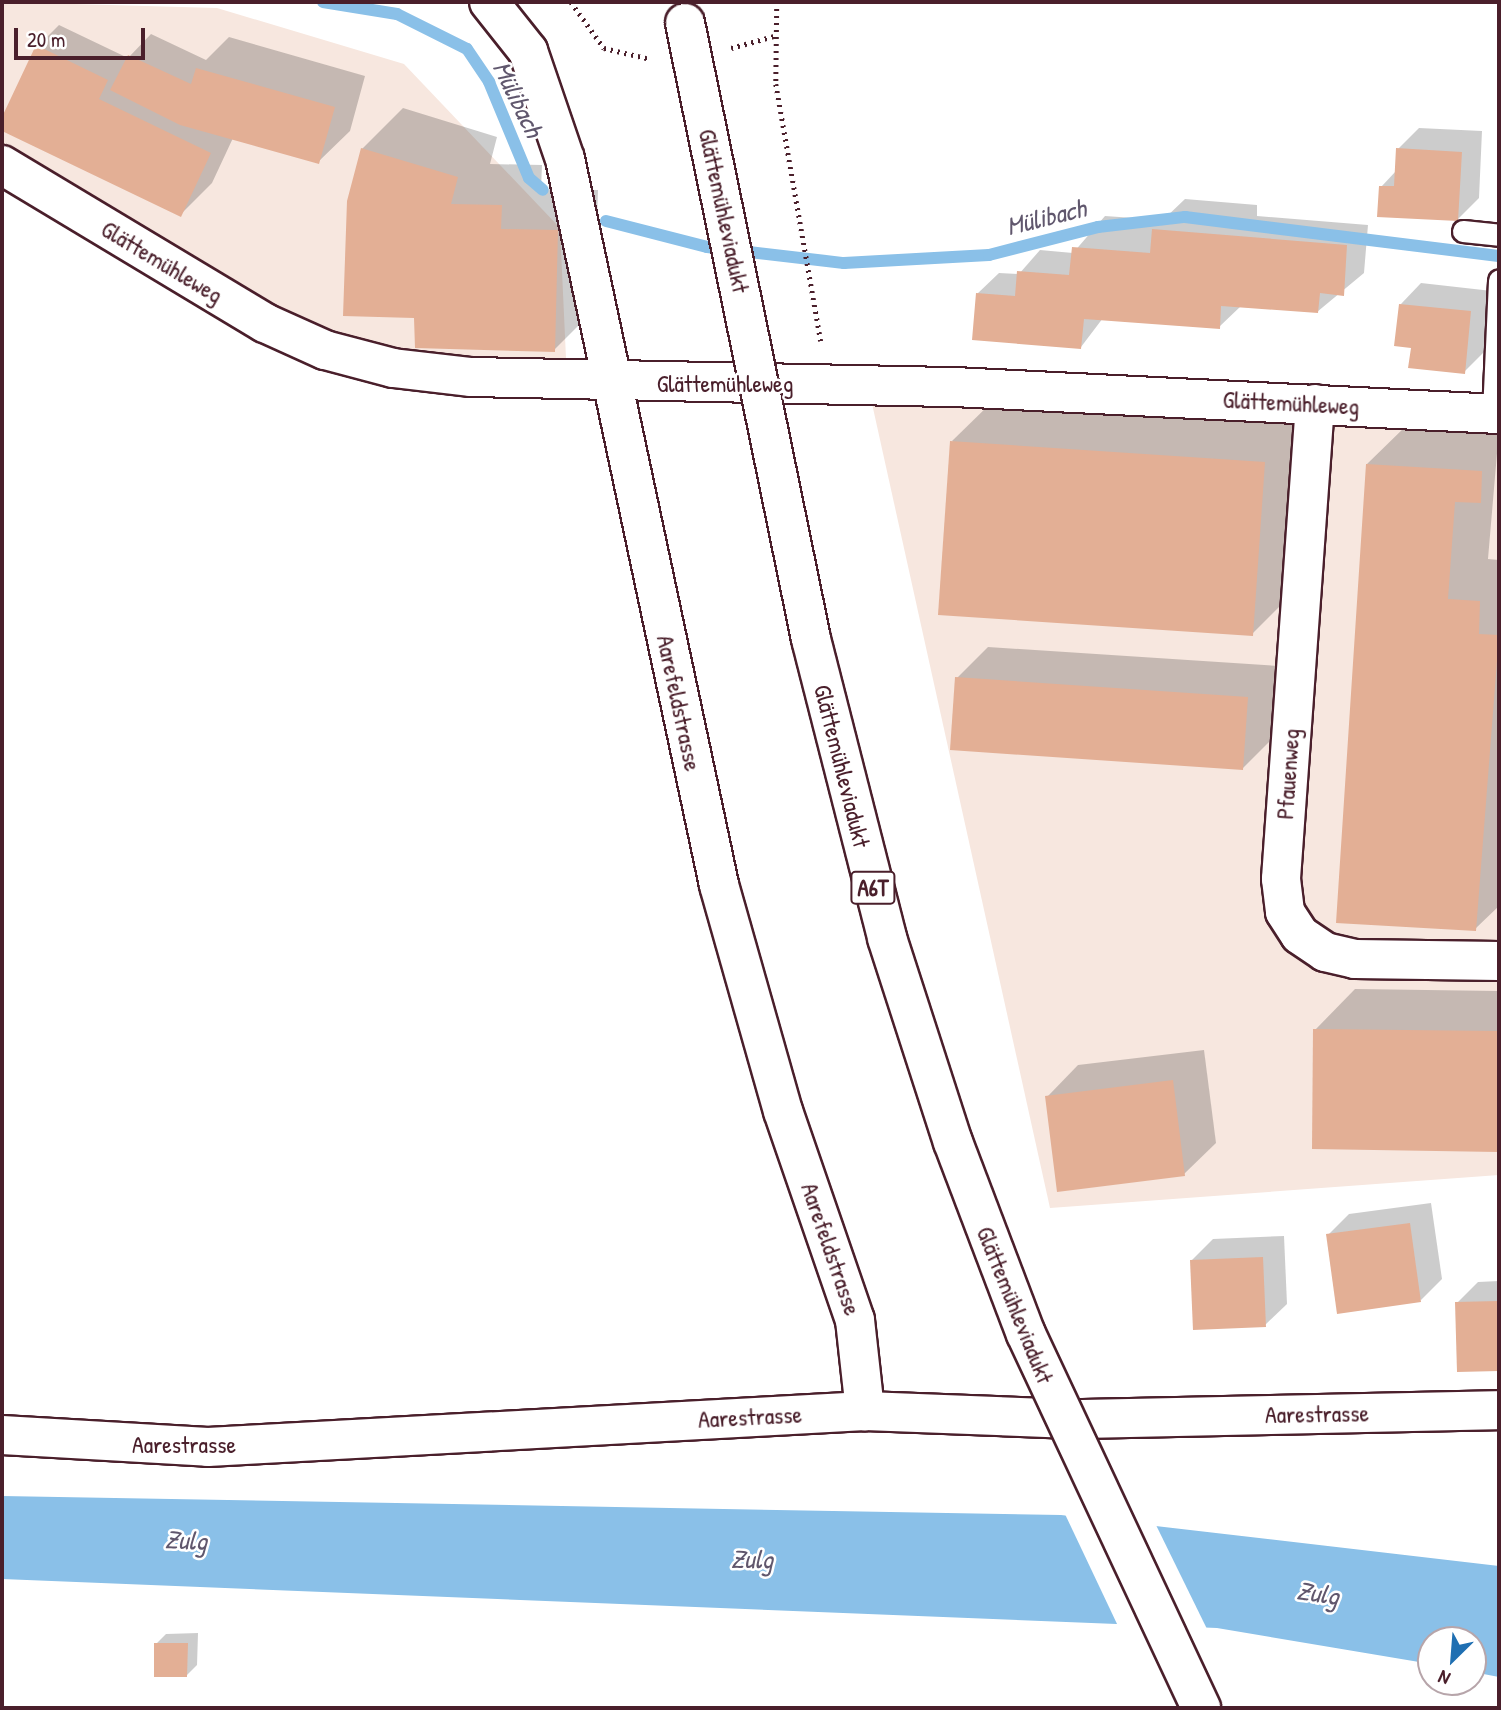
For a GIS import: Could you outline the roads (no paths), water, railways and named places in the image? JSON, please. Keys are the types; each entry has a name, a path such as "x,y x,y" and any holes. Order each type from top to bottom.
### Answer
{"main road":[{"name":"Aarefeldstrasse","path":"489,2 528,51 550,105 569,179 613,382 719,886 783,1111 855,1320 865,1411"},
{"name":"Glättemühleviadukt","path":"685,23 822,690 887,938 957,1154 1026,1335 1201,1708"},
{"name":"Glättemühleweg","path":"2,165 265,323 325,351 471,377 613,382 827,384 1496,414"},
{"name":"Pfauenweg","path":"1315,404 1281,879 1285,912 1300,936 1335,954 1499,961"},
{"name":"Aarestrasse","path":"2,1435 208,1447 865,1411 1078,1419 1499,1410"}],"lane":[{"path":"1463,231 1499,235"},
{"path":"1496,414 1499,280"}],"water":[{"name":"Zulg","path":"2,1496 1061,1515 1499,1566 1499,1677 1487,1675 1487,1626 1417,1626 1417,1662 1217,1628 2,1579"}],"waterway":[{"name":"Mülibach","path":"323,2 397,14 467,49 489,82 529,178 543,190"},
{"name":"Mülibach","path":"606,221 707,247 844,263 989,255 1098,227 1185,217 1499,256"}]}
